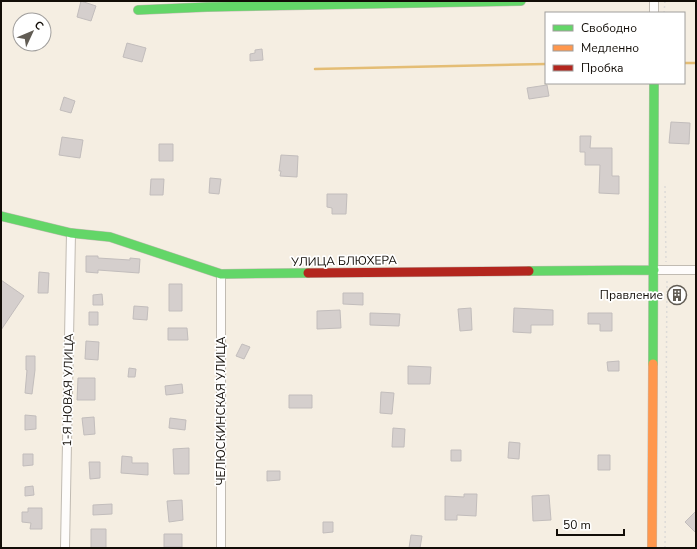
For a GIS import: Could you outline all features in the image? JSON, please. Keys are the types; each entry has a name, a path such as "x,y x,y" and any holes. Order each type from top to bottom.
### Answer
{"street":[{"path":"138,10 208,4 521,1"},
{"path":"654,1 654,12"},
{"path":"652,548 654,84"},
{"name":"УЛИЦА БЛЮХЕРА","path":"1,216 71,233 110,237 221,274 696,270"},
{"name":"1-Я НОВАЯ УЛИЦА","path":"65,548 71,233"},
{"name":"ЧЕЛЮСКИНСКАЯ УЛИЦА","path":"221,274 221,548"}],"path":[{"path":"664,12 665,1"},
{"path":"664,548 667,270 665,185"}],"building":[{"path":"81,1 96,6 91,21 77,17"},
{"path":"127,43 146,48 142,62 123,57"},
{"path":"262,49 263,60 250,61 250,54 255,53 255,50"},
{"path":"547,85 549,96 529,99 527,88"},
{"path":"64,97 75,101 71,113 60,110"},
{"path":"671,122 690,123 689,144 669,143"},
{"path":"580,136 591,136 590,148 612,148 612,176 619,176 619,194 599,193 600,165 585,165 585,152 580,152"},
{"path":"62,137 83,140 80,158 59,155"},
{"path":"159,144 173,144 173,161 159,161"},
{"path":"281,155 298,156 297,177 280,176 281,171 279,171"},
{"path":"210,178 221,179 219,194 209,193"},
{"path":"151,179 164,179 163,195 150,195"},
{"path":"327,194 347,194 346,214 332,214 332,208 327,207"},
{"path":"86,256 130,260 130,258 140,259 139,273 98,270 98,273 86,272"},
{"path":"39,272 49,273 48,293 38,293"},
{"path":"1,280 24,296 1,330"},
{"path":"169,284 182,284 182,311 169,311"},
{"name":"Правление","path":"672,289 682,289 682,302 672,302"},
{"path":"343,293 363,293 363,305 343,304"},
{"path":"102,294 103,305 93,305 93,295"},
{"path":"134,306 148,307 147,320 133,319"},
{"path":"471,308 472,330 460,331 458,309"},
{"path":"514,308 553,310 553,325 531,325 531,333 513,332"},
{"path":"340,310 341,328 317,329 317,311"},
{"path":"89,312 98,312 98,325 89,325"},
{"path":"370,313 400,314 399,326 370,325"},
{"path":"588,313 612,313 612,331 600,331 600,324 588,324"},
{"path":"168,328 187,328 188,340 168,340"},
{"path":"86,341 99,342 98,360 85,359"},
{"path":"242,344 250,347 244,359 236,356"},
{"path":"26,356 35,356 32,394 25,393 27,370"},
{"path":"619,361 619,371 608,371 607,362"},
{"path":"408,366 431,367 430,384 408,384"},
{"path":"129,368 136,369 135,377 128,377"},
{"path":"78,378 95,378 95,400 77,400"},
{"path":"182,384 183,393 166,395 165,386"},
{"path":"381,392 394,393 392,414 380,413"},
{"path":"289,395 312,395 312,408 289,408"},
{"path":"25,415 36,416 36,429 25,430"},
{"path":"94,417 95,434 84,435 82,418"},
{"path":"170,418 186,420 185,430 169,428"},
{"path":"393,428 405,429 404,447 392,447"},
{"path":"509,442 520,443 519,459 508,458"},
{"path":"189,448 189,474 174,474 173,449"},
{"path":"451,450 461,450 461,461 451,461"},
{"path":"23,454 33,454 33,465 23,466"},
{"path":"598,455 610,455 610,470 598,470"},
{"path":"122,456 132,457 132,463 148,463 148,475 121,473"},
{"path":"89,462 100,462 100,478 90,479"},
{"path":"267,471 280,471 280,480 267,481"},
{"path":"33,486 34,495 25,496 25,487"},
{"path":"464,494 477,494 476,516 457,515 457,520 445,520 445,496 464,497"},
{"path":"549,495 551,520 533,521 532,496"},
{"path":"182,500 183,520 169,522 167,501"},
{"path":"112,504 112,514 93,515 93,505"},
{"path":"28,508 42,508 42,529 30,529 31,523 22,522 22,512 28,512"},
{"path":"696,511 696,533 685,522"},
{"path":"323,522 333,522 333,532 323,533"},
{"path":"91,529 106,529 106,548 91,548"},
{"path":"164,534 182,534 182,547 164,547"},
{"path":"411,535 422,536 420,548 409,548"}],"waterway":[{"path":"685,63 696,63"},
{"path":"315,69 545,64"}],"traffic: fast":[{"path":"138,10 207,7 521,1"},
{"path":"653,364 654,84"},
{"path":"1,216 71,233 110,237 221,274 308,273"},
{"path":"529,271 654,270"}],"traffic: slow":[{"path":"652,548 653,364"}],"traffic: jam":[{"path":"308,273 529,271"}],"place":[{"name":"Правление","path":"677,295"}]}
